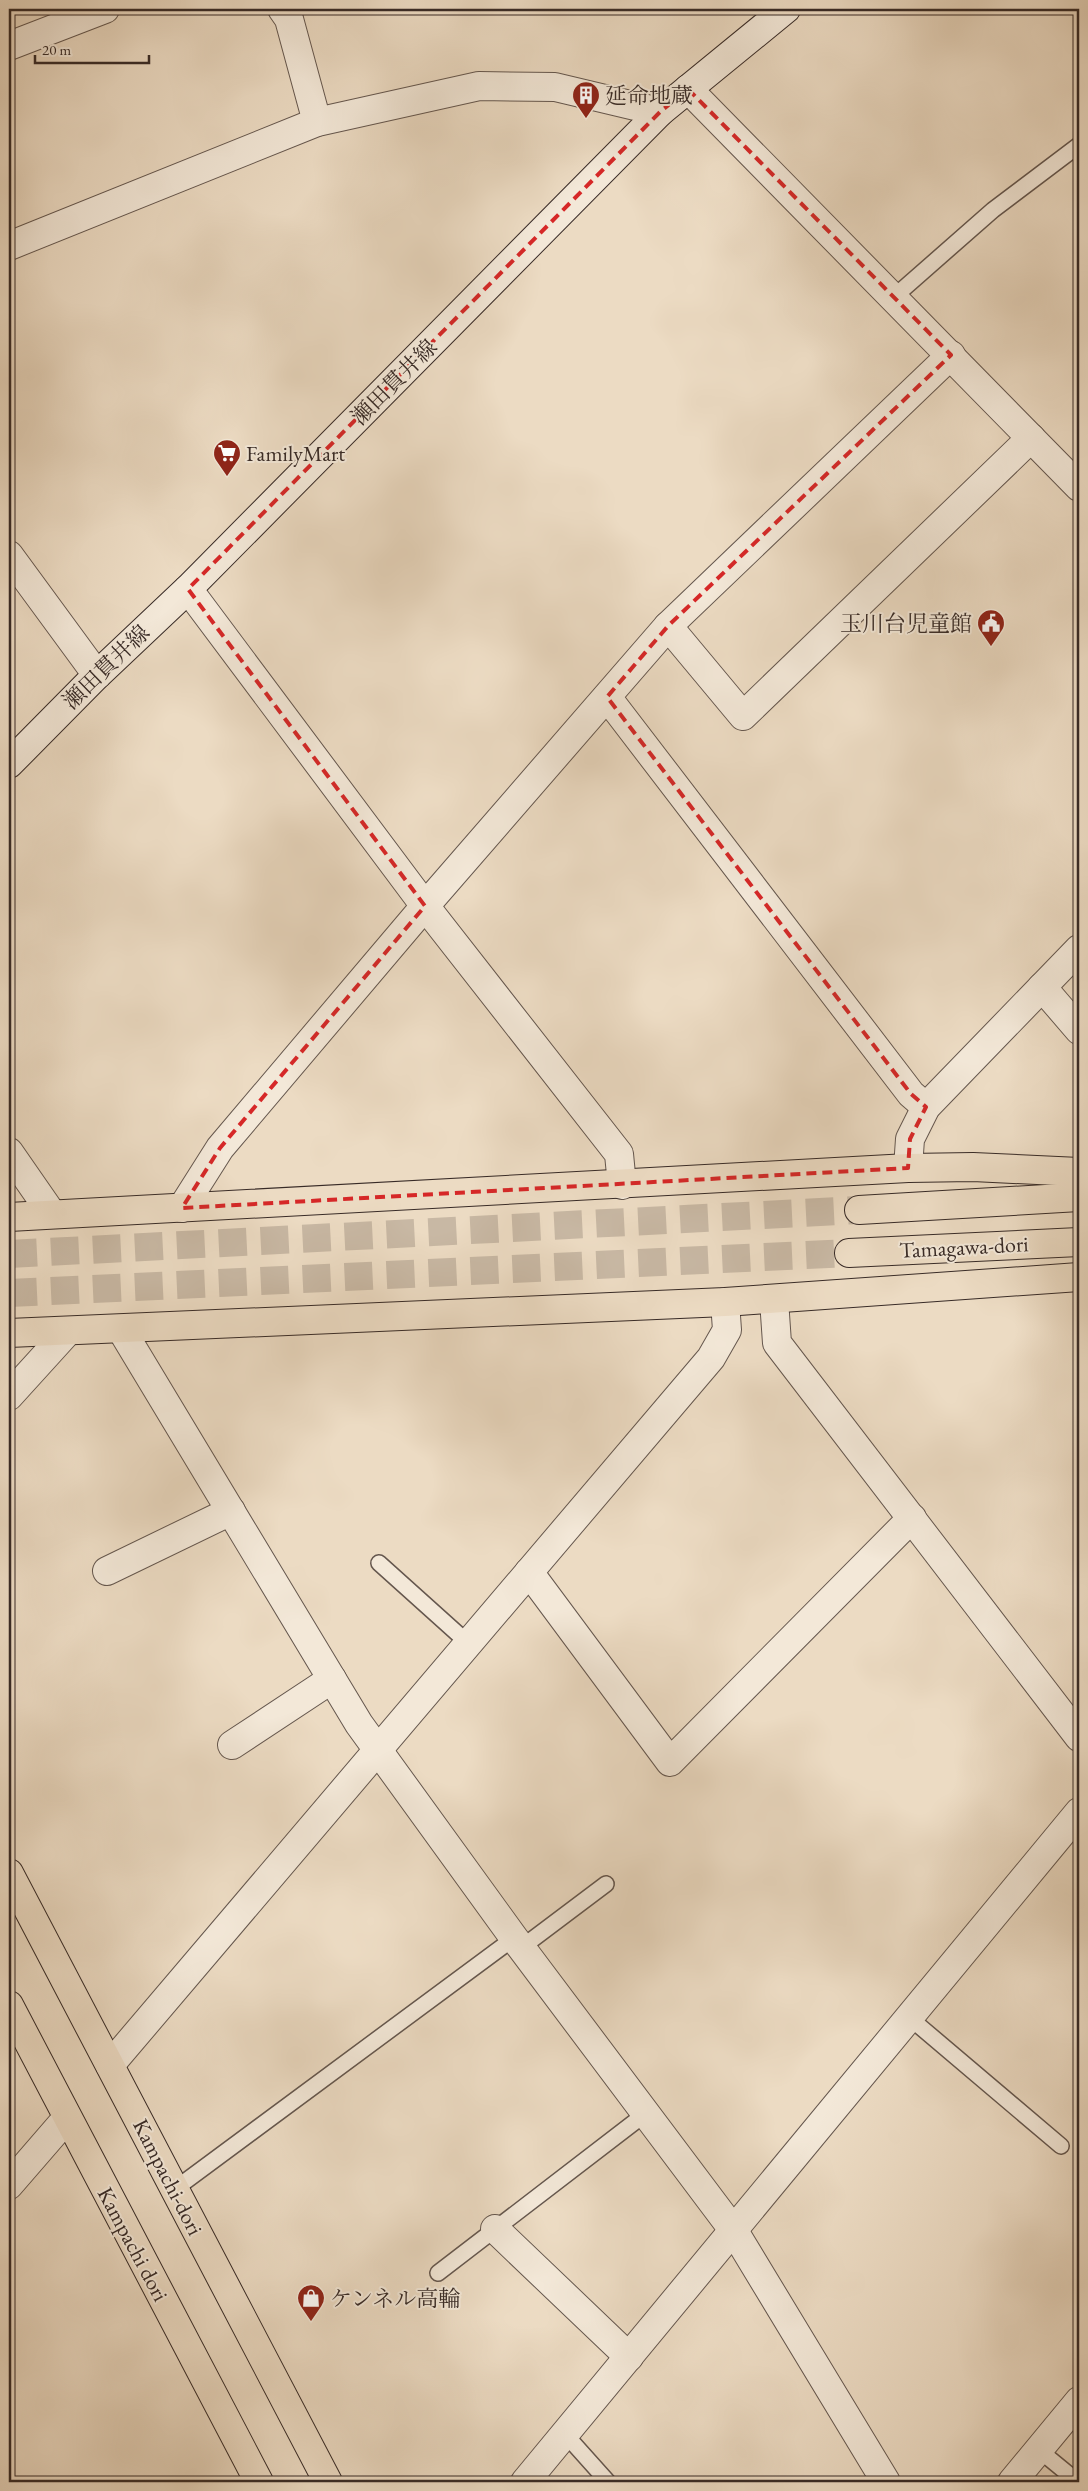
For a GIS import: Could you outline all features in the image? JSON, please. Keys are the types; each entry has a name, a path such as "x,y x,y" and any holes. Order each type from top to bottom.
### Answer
{"highway":[{"path":"9,1217 908,1168 973,1167 1079,1172"},
{"name":"Tamagawa-dori","path":"859,1210 1079,1197"},
{"name":"Tamagawa-dori","path":"849,1253 1079,1242"},
{"path":"9,1333 774,1300 1079,1277"},
{"name":"Kampachi-dori","path":"9,1873 328,2482"},
{"name":"Kampachi dori","path":"9,2005 259,2482"}],"street":[{"path":"9,46 105,9"},
{"name":"瀬田貫井線","path":"9,764 97,675 188,589 660,112 786,9"},
{"path":"288,12 317,122"},
{"path":"9,246 317,122 479,86 555,87 660,112"},
{"path":"688,89 1079,487"},
{"path":"9,555 97,675 296,459 407,347 538,236"},
{"path":"182,1208 220,1148 425,906 668,626 951,355"},
{"path":"668,626 743,716 1031,438"},
{"path":"188,589 425,906 619,1154 622,1185"},
{"path":"607,696 905,1086 926,1107"},
{"path":"908,1168 910,1139 926,1107 1079,949"},
{"path":"1042,987 1079,1030"},
{"path":"9,1152 52,1214"},
{"path":"774,1300 777,1343 1079,1737"},
{"path":"110,2065 711,1358 728,1330 725,1302"},
{"path":"121,1329 332,1680 378,1752 517,1943 734,2231 886,2482"},
{"path":"9,1396 68,1331"},
{"path":"107,1571 231,1511"},
{"path":"529,1572 670,1762 912,1518"},
{"path":"232,1745 332,1680"},
{"path":"525,2482 1079,1812"},
{"path":"9,2185 67,2118"},
{"path":"495,2229 629,2357"},
{"path":"1012,2482 1079,2401"}],"lane":[{"path":"894,297 993,210 1079,146"},
{"path":"379,1563 468,1643"},
{"path":"175,2190 517,1943 606,1884"},
{"path":"910,2018 1060,2146"},
{"path":"438,2273 645,2114"},
{"path":"565,2434 608,2482"},
{"path":"1039,2450 1078,2482"}],"highlighted area":[{"path":"688,89 951,355 668,626 607,697 911,1094 926,1107 910,1139 908,1168 182,1208 220,1148 425,906 188,589 660,112"}],"tunnel":[{"path":"9,1254 859,1210"},
{"path":"9,1293 849,1253"}],"place":[{"name":"延命地蔵","path":"586,119"},
{"name":"FamilyMart","path":"227,477"},
{"name":"玉川台児童館","path":"991,647"},
{"name":"ケンネル高輪","path":"311,2322"}]}
